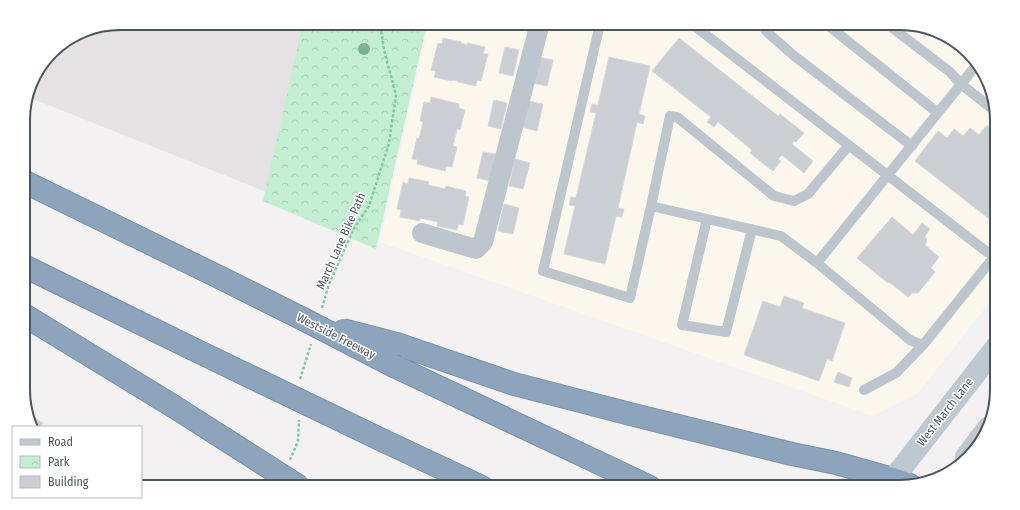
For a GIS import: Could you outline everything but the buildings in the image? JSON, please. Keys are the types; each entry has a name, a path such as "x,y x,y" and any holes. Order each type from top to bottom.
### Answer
{"highway":[{"name":"Westside Freeway","path":"30,184 219,277 312,316 396,367 635,480"},
{"path":"30,269 190,348 467,480"},
{"path":"312,316 514,384 792,454 836,463 895,480"},
{"path":"30,318 289,480"}],"main road":[{"name":"West March Lane","path":"903,480 990,356"}],"street":[{"path":"422,233 476,249 483,242 538,30"}],"lane":[{"path":"599,30 543,271 630,298 670,116 677,117 774,196 794,201 808,194 849,146"},
{"path":"700,30 987,252 990,251"},
{"path":"766,30 793,55 912,146"},
{"path":"834,30 938,113"},
{"path":"895,30 950,72 961,84 989,106"},
{"path":"817,263 973,69"},
{"path":"651,206 781,236 817,263 910,340 922,345"},
{"path":"707,219 682,325 726,332 752,229"},
{"path":"864,390 896,373 922,345 990,262"}],"path":[{"name":"March Lane Bike Path","path":"312,316 330,284 354,228 369,206 389,143 396,95 384,50 381,30"},
{"path":"300,386 300,379 311,342"},
{"path":"290,461 298,441 299,418"}],"shaded area":[{"path":"120,30 305,30 269,193 33,99 42,75 56,56 70,45 80,39 102,32"},
{"path":"427,30 912,31 940,39 959,52 968,61 978,75 987,97 990,120 990,302 918,393 873,416 380,242"}],"green space":[{"path":"301,30 425,30 376,249 263,201"}]}
